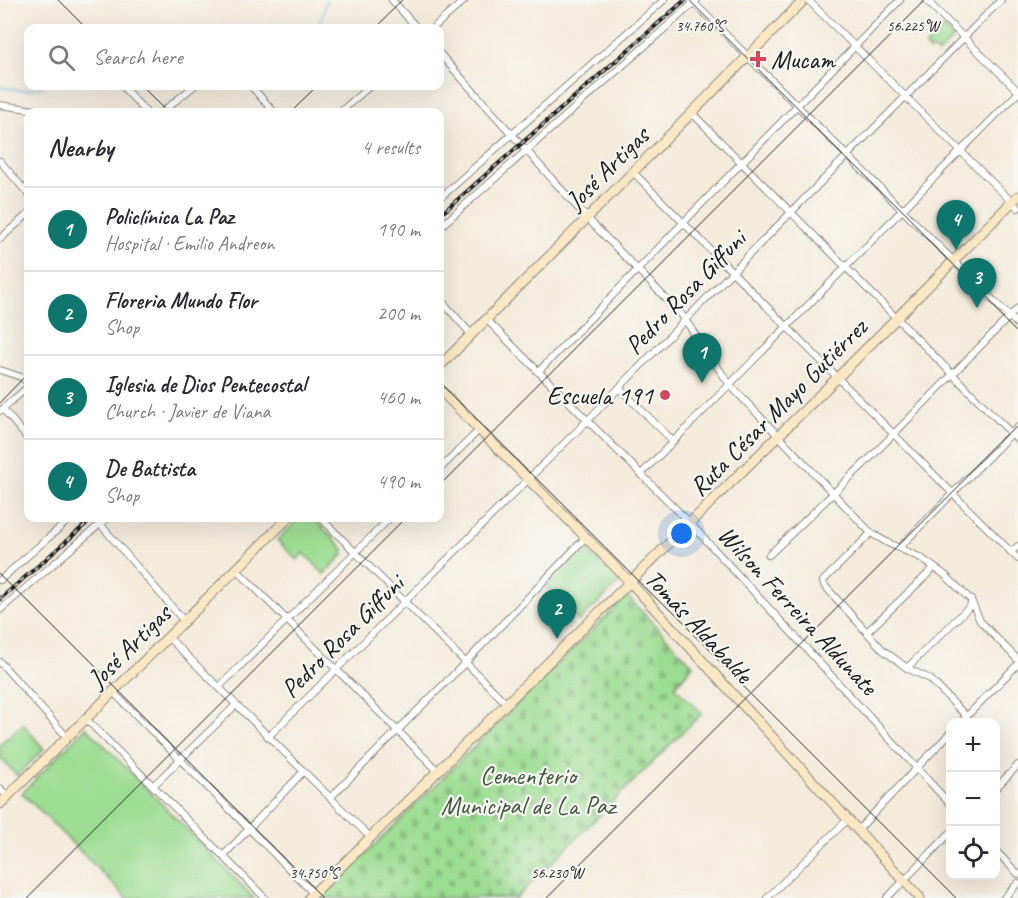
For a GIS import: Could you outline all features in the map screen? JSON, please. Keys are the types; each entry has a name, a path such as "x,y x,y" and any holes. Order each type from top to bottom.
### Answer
{"street":[{"path":"392,0 413,24"},
{"path":"438,24 465,0"},
{"path":"444,195 664,0"},
{"name":"José Artigas","path":"444,362 804,0"},
{"path":"808,0 906,98 1016,202"},
{"path":"538,372 900,0"},
{"path":"641,474 1018,92 926,0"},
{"name":"Pedro Rosa Giffuni","path":"268,737 588,420 1001,0"},
{"path":"444,222 694,1 1018,326"},
{"path":"444,59 586,218 685,319 730,385 871,533 921,558 962,591 972,604 980,621 1018,662 967,717 930,678 907,668 883,650 824,585 823,581 871,533"},
{"path":"126,90 142,108"},
{"path":"167,108 189,90"},
{"path":"255,90 270,108"},
{"path":"345,108 365,90"},
{"path":"0,105 24,108"},
{"path":"692,113 1018,440"},
{"path":"0,161 24,189"},
{"path":"633,172 1018,559"},
{"name":"Ruta César Mayo Gutiérrez","path":"311,896 1016,202"},
{"path":"0,239 24,218"},
{"path":"444,304 471,334"},
{"path":"770,555 1018,308"},
{"name":"Wilson Ferreira Aldunate","path":"486,319 690,524 946,799"},
{"path":"0,369 21,377 24,380"},
{"path":"619,388 673,441"},
{"path":"24,389 1,410 24,435"},
{"name":"Tomás Aldabalde","path":"444,394 630,582 920,898"},
{"path":"899,548 1018,427"},
{"path":"444,465 479,430"},
{"path":"0,580 66,522"},
{"path":"0,610 102,522"},
{"name":"José Artigas","path":"0,804 284,522"},
{"path":"325,522 406,600 507,704"},
{"path":"219,687 386,522"},
{"path":"100,524 184,621"},
{"path":"330,798 466,662 585,537"},
{"path":"1011,552 1018,546"},
{"path":"867,632 934,568"},
{"path":"236,569 438,771"},
{"path":"907,668 972,604"},
{"path":"168,636 370,838"},
{"path":"0,662 67,736"},
{"path":"112,691 249,828 311,896"},
{"path":"153,786 236,705"},
{"path":"85,718 265,898"},
{"path":"857,831 946,738"},
{"path":"1000,784 1018,765"},
{"path":"223,856 303,772"},
{"path":"0,788 8,796"},
{"path":"767,898 847,820"},
{"path":"887,898 946,838"},
{"path":"1000,855 1018,874"},
{"path":"1004,898 1018,883"}],"green space":[{"path":"944,27 954,37 938,54 933,49 930,51 925,46"},
{"path":"296,522 317,522 344,549 344,554 324,574 304,553 297,560 277,540"},
{"path":"584,547 620,582 579,621 546,587"},
{"name":"Cementerio Municipal de La Paz","path":"627,596 693,665 675,687 702,713 516,898 321,898"},
{"path":"23,724 44,749 17,776 0,757 0,744"},
{"path":"86,727 254,898 127,898 22,793"}],"waterway":[{"path":"317,24 324,13 326,0"},
{"path":"0,87 24,90"}],"railway":[{"path":"444,211 685,0"},
{"path":"0,599 88,522"}],"place":[{"name":"Mucam","path":"758,59"},
{"name":"De Battista","path":"956,250"},
{"name":"Iglesia de Dios Pentecostal","path":"977,308"},
{"name":"Policlínica La Paz","path":"702,383"},
{"name":"Escuela 191","path":"665,395"},
{"name":"Floreria Mundo Flor","path":"557,639"}]}
